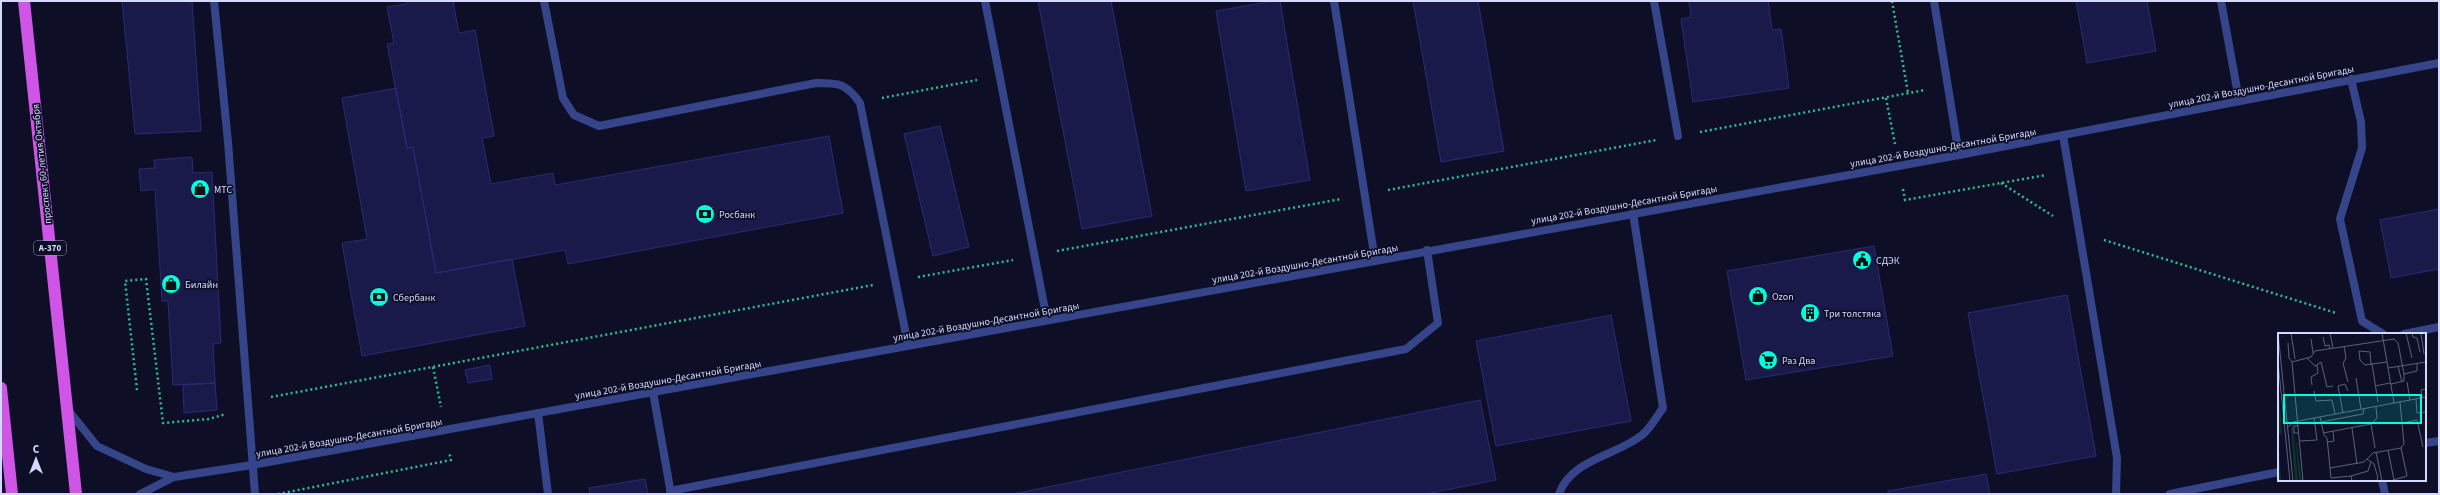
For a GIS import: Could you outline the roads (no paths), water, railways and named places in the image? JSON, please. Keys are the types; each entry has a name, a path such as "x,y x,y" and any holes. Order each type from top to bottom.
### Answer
{"highway":[{"name":"проспект 60-летия Октября","path":"24,1 76,494"},
{"path":"1,388 12,494"}],"street":[{"path":"214,1 228,142 255,494"},
{"path":"544,1 563,98 574,115 599,126 816,83 840,83 852,92 860,103 908,345"},
{"path":"985,1 1047,320"},
{"path":"1334,1 1376,260"},
{"path":"1654,1 1678,136"},
{"path":"1934,1 1959,155"},
{"path":"2221,1 2239,100"},
{"name":"улица 202-й Воздушно-Десантной Бригады","path":"140,494 174,477 252,465 1427,250 1959,155 2239,100 2439,63"},
{"path":"2351,79 2361,122 2362,148 2340,219 2362,321 2381,333"},
{"path":"2063,135 2081,233 2117,458 2116,494"},
{"path":"1559,494 1563,482 1583,466 1643,435 1663,408 1633,213"},
{"path":"653,392 671,493 1406,349 1438,323 1427,250"},
{"path":"2409,333 2439,327"},
{"name":"улица 202-й Воздушно-Десантной Бригады","path":"67,408 97,446 146,469 174,477"},
{"path":"538,413 548,494"},
{"path":"2426,443 2439,441"},
{"path":"2170,494 2278,472"},
{"path":"2382,481 2385,494"}],"place":[{"name":"МТС","path":"200,189"},
{"name":"Росбанк","path":"705,214"},
{"name":"СДЭК","path":"1862,260"},
{"name":"Билайн","path":"171,284"},
{"name":"Ozon","path":"1758,296"},
{"name":"Сбербанк","path":"379,297"},
{"name":"Три толстяка","path":"1810,313"},
{"name":"Раз Два","path":"1768,360"}]}
